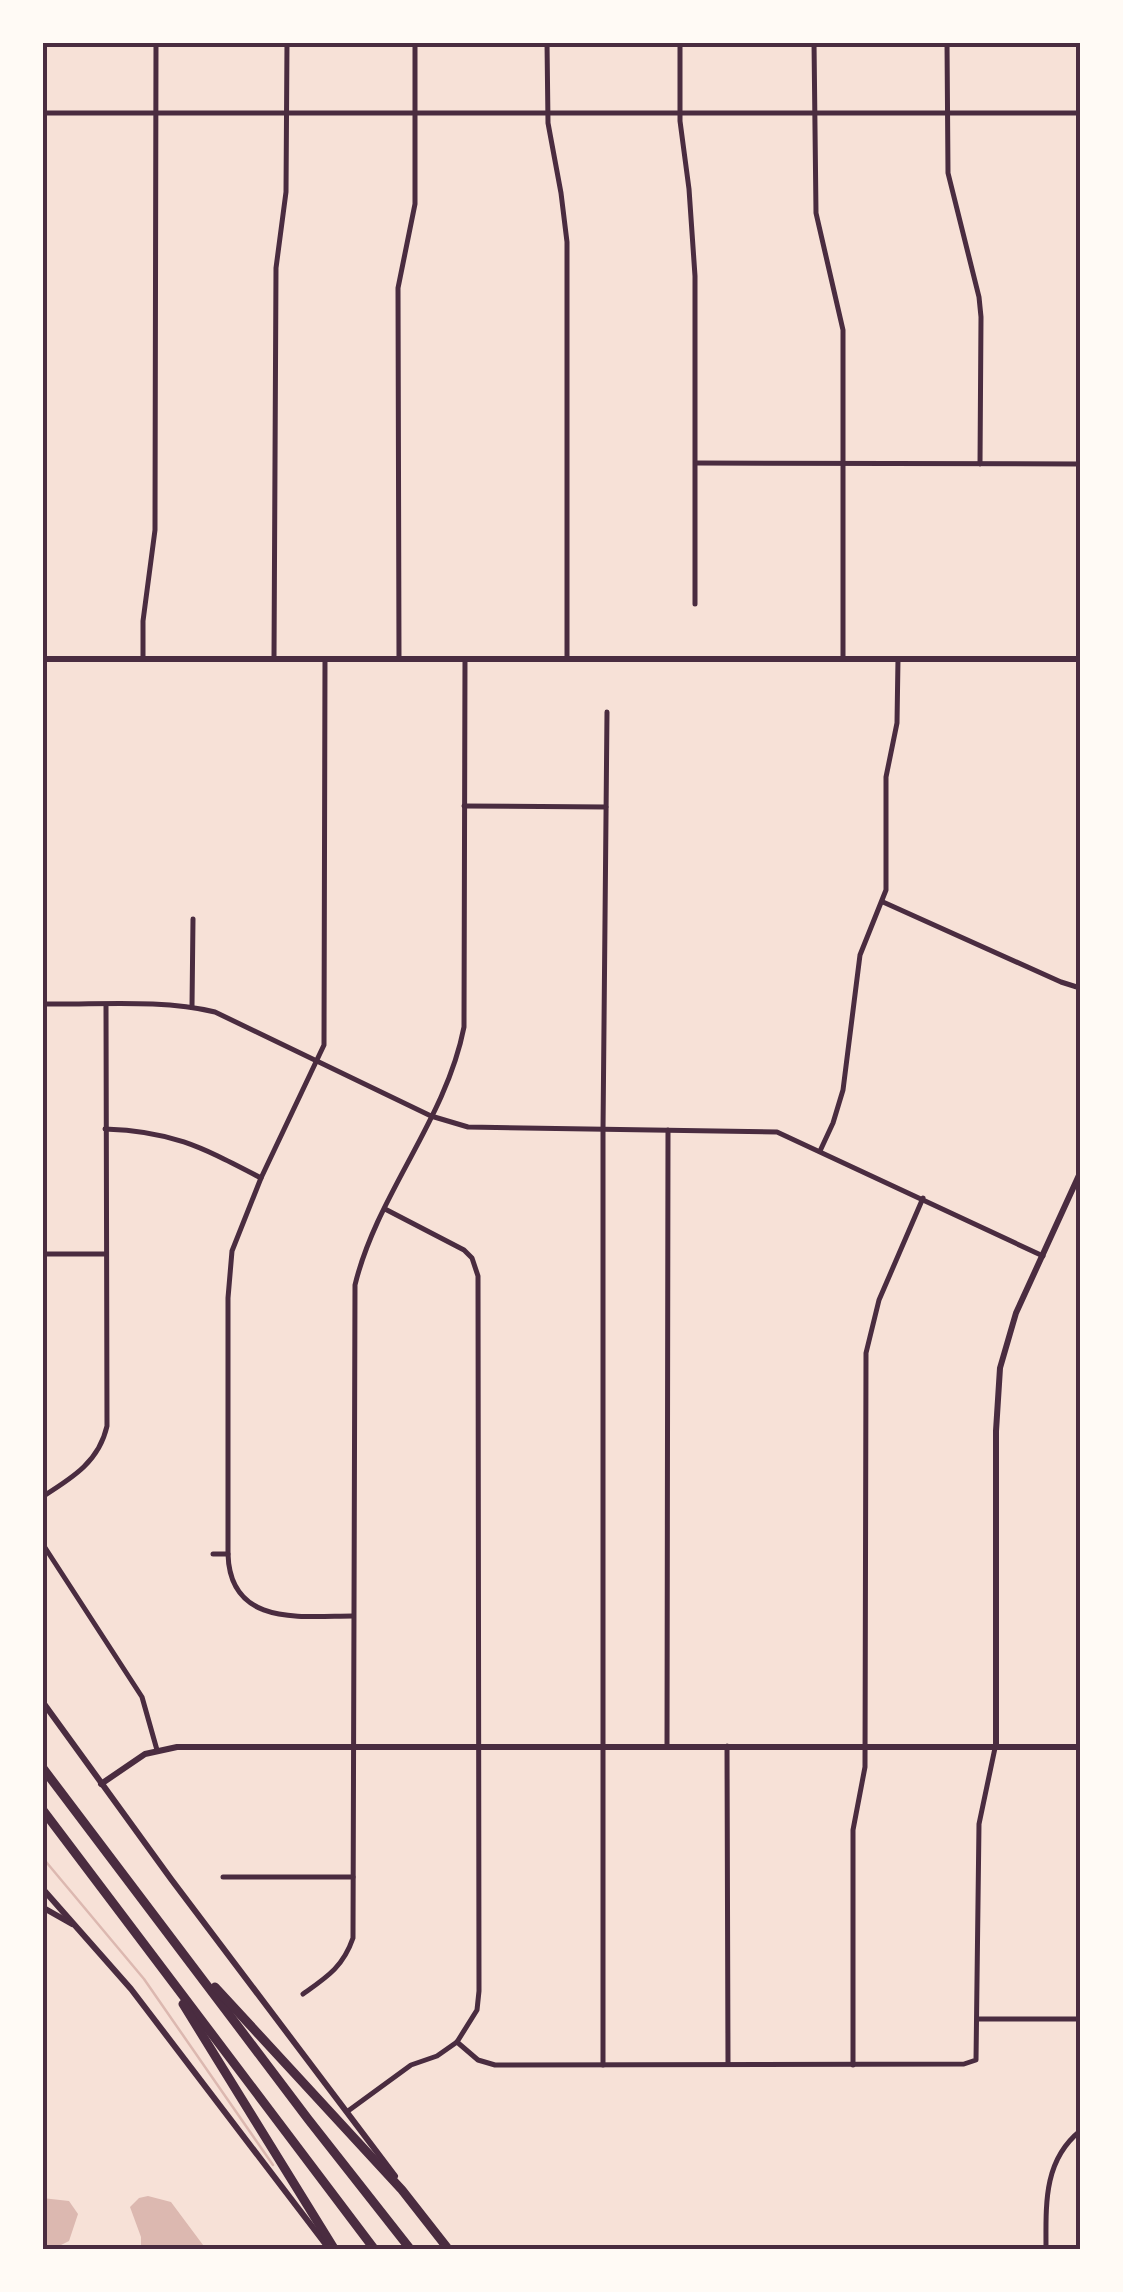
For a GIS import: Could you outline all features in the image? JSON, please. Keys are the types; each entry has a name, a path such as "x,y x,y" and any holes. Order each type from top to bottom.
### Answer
{"highway":[{"path":"42,1767 410,2250"},
{"path":"42,1808 375,2250"},
{"path":"128,1923 187,2010 332,2250"},
{"path":"180,1949 402,2190 449,2250"}],"main road":[{"path":"42,660 1080,659"},
{"path":"996,1747 997,1396 1006,1342 1080,1173"},
{"path":"42,1701 449,2250"},
{"path":"101,1784 131,1762 157,1750 1080,1746"},
{"path":"42,1888 131,1989 332,2250"},
{"path":"42,1907 79,1928"}],"street":[{"path":"143,659 143,622 155,530 156,42"},
{"path":"274,659 276,268 286,192 287,42"},
{"path":"399,659 398,288 415,204 415,42"},
{"path":"546,42 547,113 567,242 567,659"},
{"path":"680,42 680,113 695,276 695,604"},
{"path":"814,42 816,213 842,330 843,659"},
{"path":"947,42 948,173 979,298 980,464"},
{"path":"42,113 1080,113"},
{"path":"696,463 1080,464"},
{"path":"324,659 324,1045 238,1230 229,1270 228,1554 237,1588 263,1611 278,1615 354,1616"},
{"path":"303,1994 338,1970 353,1938 354,1299 361,1262 452,1074 464,1028 465,659"},
{"path":"820,1151 834,1124 842,1090 860,955 882,902 888,874 886,777 897,723 898,659"},
{"path":"603,2065 607,712"},
{"path":"464,806 607,807"},
{"path":"882,902 1080,988"},
{"path":"192,1006 193,919"},
{"path":"42,1004 192,1006 228,1018 431,1116 468,1127 777,1132 1042,1256"},
{"path":"42,1498 82,1470 103,1446 107,1426 106,1005"},
{"path":"105,1130 164,1134 198,1146 261,1178"},
{"path":"667,1746 668,1130"},
{"path":"853,2065 852,1830 863,1782 865,1747 866,1353 878,1300 923,1198"},
{"path":"348,2111 411,2065 437,2056 458,2042 476,2010 479,1991 478,1276 472,1258 464,1250 385,1209"},
{"path":"42,1254 105,1254"},
{"path":"42,1543 142,1697 157,1750"},
{"path":"213,1554 228,1554"},
{"path":"85,1632 96,1625"},
{"path":"727,1746 728,2064"},
{"path":"458,2042 478,2060 495,2065 964,2064 976,2060 978,1824 996,1747"},
{"path":"223,1877 352,1877"},
{"path":"978,2019 1080,2019"},
{"path":"1046,2250 1049,2178 1056,2160 1080,2131"}],"shaded area":[{"path":"148,2196 171,2202 206,2249 141,2249 141,2237 130,2207"},
{"path":"42,2198 69,2201 78,2214 69,2241 53,2249 43,2249"}],"waterway":[{"path":"42,1857 144,1979 273,2165"}]}
